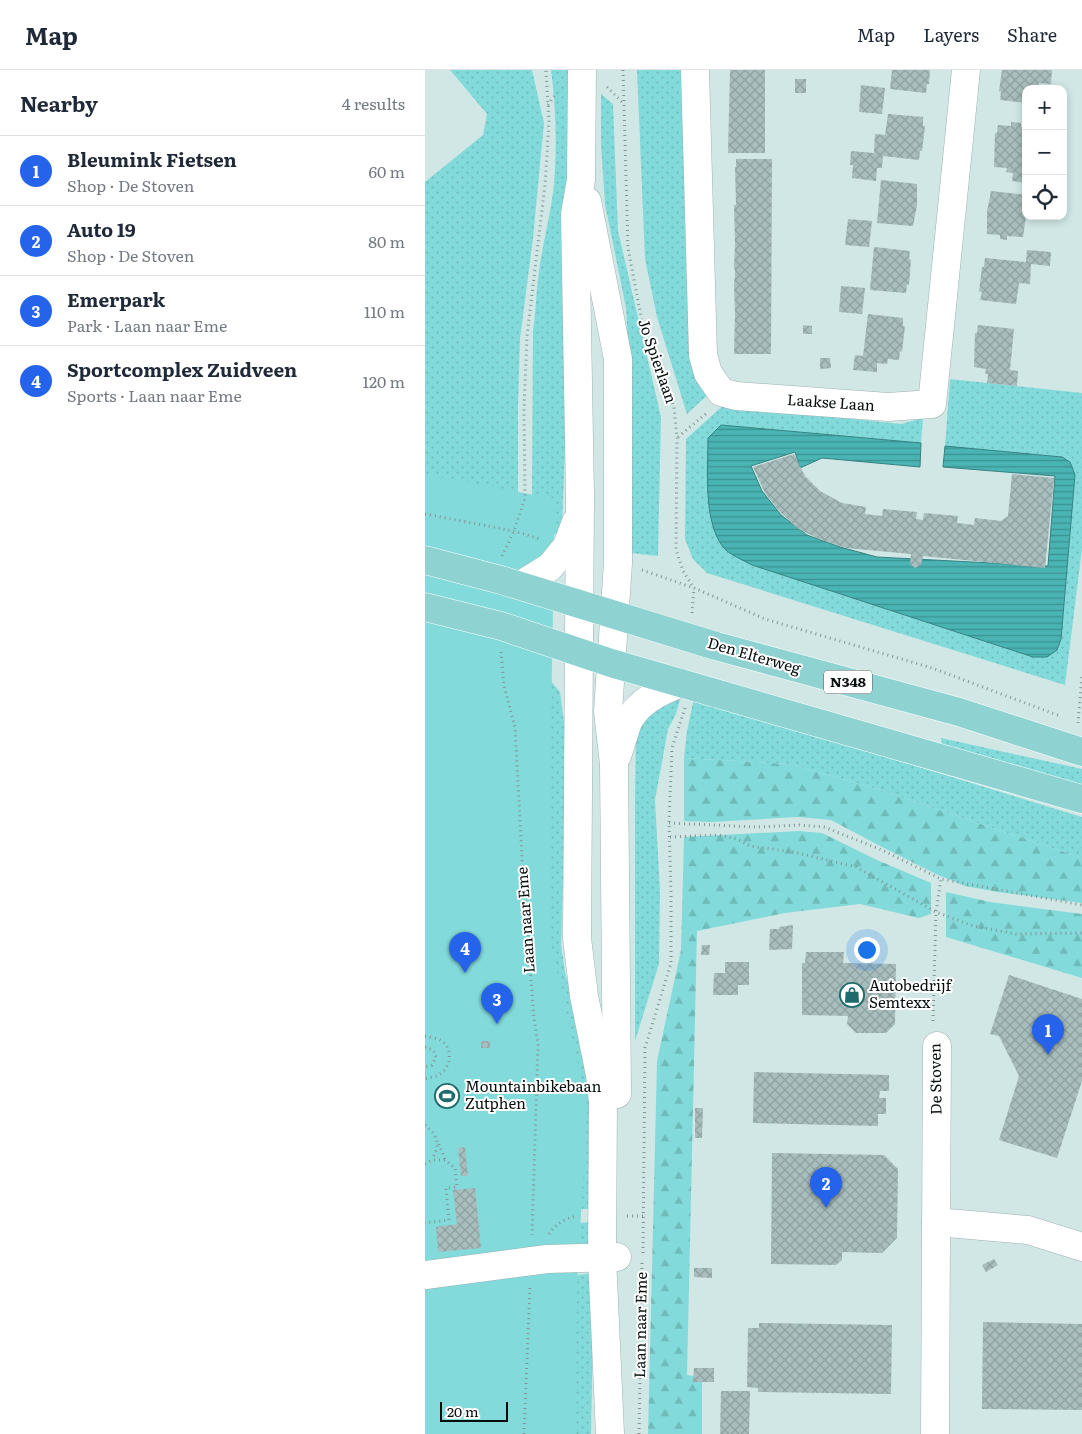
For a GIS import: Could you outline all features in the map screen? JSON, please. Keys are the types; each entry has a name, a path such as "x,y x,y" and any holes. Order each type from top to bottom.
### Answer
{"main road":[{"name":"Den Elterweg","path":"425,560 519,586 716,646 959,712 1082,752"},
{"path":"425,607 501,626 611,663 1082,799"}],"street":[{"name":"Jo Spierlaan","path":"578,604 580,512 575,214 581,180 582,70"},
{"path":"695,70 703,355 707,373 721,392"},
{"name":"Laakse Laan","path":"721,392 736,396 888,407 932,404 966,70"},
{"name":"Jo Spierlaan","path":"581,180 591,215 618,360 618,563 614,615"},
{"name":"Jo Spierlaan","path":"519,586 551,567 567,546 580,512"},
{"name":"Laan naar Eme","path":"578,604 577,938 581,976 596,1047 621,1216"},
{"name":"Laan naar Eme","path":"610,1434 609,1257 621,1216 614,764 608,711 614,615"},
{"name":"Laan naar Eme","path":"614,764 629,720 642,704 663,690 681,683"},
{"name":"De Stoven","path":"935,1434 937,1046"},
{"path":"936,1222 1028,1230 1082,1247"},
{"path":"425,1275 539,1260 609,1257"},
{"name":"Laan naar Eme","path":"609,1257 614,1434"}],"path":[{"path":"425,514 514,531 525,498 524,408 527,336 545,184 549,121 546,70"},
{"name":"Jo Spierlaan","path":"623,70 628,248 643,327 674,407 677,438 676,550 683,571 694,588 765,619 932,668 1080,724"},
{"path":"677,438 712,409 721,392"},
{"name":"Laan naar Eme","path":"501,626 504,686 515,727 523,876 534,1018 538,1044 539,1260 524,1434"},
{"path":"1080,724 1082,676"},
{"name":"Laan naar Eme","path":"639,1434 621,1216 645,1048 671,963 669,823 672,748"},
{"path":"669,823 757,827 799,825 824,828 882,850 941,880 1082,905"},
{"path":"670,837 719,835 737,839 750,846 794,852 855,867 936,912 973,926 1016,934 1082,934"},
{"name":"De Stoven","path":"937,1046 933,1032 935,936 936,912 941,880"},
{"path":"425,1036 439,1039 443,1042 449,1052 450,1059 448,1066 438,1075 425,1079"},
{"path":"425,1047 433,1050 437,1057 432,1065 425,1067"},
{"path":"425,1124 433,1133 445,1160 455,1168 457,1187 445,1188 449,1220 425,1223"},
{"path":"432,1160 438,1149 437,1141"},
{"path":"425,1164 432,1160 445,1160"},
{"name":"Laan naar Eme","path":"539,1260 549,1233 555,1225 575,1216 621,1216"}],"green space":[{"path":"450,70 532,70 544,123 533,238 520,339 518,498 425,505 425,182 483,135 487,114"},
{"path":"551,70 570,70 569,348 562,527 558,535 526,525 532,503 533,331 539,271 551,206 555,170 555,113"},
{"path":"637,70 686,70 712,391 687,414 657,317 645,259"},
{"path":"601,94 613,104 618,231 661,417 658,556 631,553 631,400 626,308 605,204 601,145"},
{"path":"950,379 1082,393 1082,549 1065,685 707,573 693,559 685,539 686,439 727,402 738,407 901,424 923,418 921,443 721,425 711,522 723,548 752,565 1033,657 1061,639 1075,475 1070,462 1062,457 945,446"},
{"path":"425,474 555,499 551,720 551,944 587,1105 577,1286 574,1434 425,1434"},
{"path":"539,667 560,692 564,722 564,847 561,945 565,972 593,1083 594,1209 574,1209 562,1213"},
{"path":"681,696 676,714 668,729 655,800 660,891 659,964 635,1041 635,798 638,716"},
{"path":"694,698 1082,817 1082,858 880,790 790,764 684,758"},
{"path":"941,738 1082,769 1082,789 942,748"},
{"path":"684,758 790,764 880,790 1082,858 1082,903 965,886 936,874 831,820 798,817 712,822 684,821"},
{"path":"798,831 822,833 877,860 931,883 931,914 919,918 860,904 785,913 697,931 687,1375 702,1377 702,1434 648,1434 657,1061 681,950 684,837"},
{"path":"946,892 990,902 1082,914 1082,978 946,937"},
{"path":"594,1222 594,1235 587,1246 556,1250 576,1223"},
{"path":"594,1273 591,1434 532,1434 537,1280"}],"shaded area":[{"path":"721,425 921,443 920,467 822,458 800,468 795,452 751,466 762,491 781,515 807,535 840,547 877,557 1048,566 1055,476 943,467 945,446 1062,457 1070,462 1075,475 1061,639 1057,650 1047,657 1033,657 752,565 729,552 723,547 712,524 707,480 708,438"}],"building":[{"path":"730,70 765,70 765,153 728,153"},
{"path":"892,70 930,70 926,93 890,89"},
{"path":"1002,70 1052,70 1051,84 1022,85 1022,103 1000,100 1001,92 999,91"},
{"path":"795,79 806,79 806,93 795,93"},
{"path":"861,85 885,88 882,114 859,112"},
{"path":"888,114 923,117 923,126 925,126 919,160 883,156 882,168 877,168 876,181 852,178 853,165 850,165 851,151 874,153 875,134 885,135"},
{"path":"1011,122 1021,123 1022,127 1022,182 1012,181 1013,173 1006,172 1007,168 994,167 995,133 997,133 998,125 1011,126"},
{"path":"736,159 772,159 771,354 734,354 734,205 736,205"},
{"path":"881,180 917,184 917,205 913,226 877,223"},
{"path":"991,191 1022,195 1022,220 1025,220 1023,237 1007,236 1007,240 1000,239 1000,235 987,234 987,212"},
{"path":"848,219 872,221 869,247 845,245"},
{"path":"874,247 910,251 909,285 907,284 906,293 870,290"},
{"path":"1027,250 1051,252 1050,266 1031,264 1030,284 1019,283 1016,304 980,300 982,292 979,292 985,258 1026,262"},
{"path":"841,286 865,288 862,314 839,312"},
{"path":"868,314 903,318 903,326 905,326 902,352 900,351 899,360 888,359 887,364 877,363 877,372 853,370 855,355 863,356"},
{"path":"803,325 812,326 812,334 803,334"},
{"path":"978,325 1014,329 1010,370 1018,371 1017,386 987,383 988,374 985,374 986,369 974,367 975,333 977,333"},
{"path":"820,358 830,358 831,368 820,369"},
{"path":"794,454 805,476 820,491 842,503 866,507 865,514 882,516 883,509 917,512 916,519 923,520 924,513 958,516 957,523 974,525 975,518 1001,521 1008,516 1012,474 1054,478 1045,568 923,556 921,565 915,568 910,564 911,554 846,548 819,539 797,528 778,510 765,493 753,467"},
{"path":"793,925 792,949 769,950 770,929 779,929 779,927"},
{"path":"702,945 710,945 709,955 701,955"},
{"path":"806,952 844,952 843,963 896,964 895,1024 886,1033 856,1033 847,1024 848,1016 802,1015 802,963 805,963"},
{"path":"725,962 749,962 749,985 738,985 738,995 713,995 714,973 725,973"},
{"path":"1009,975 1082,999 1082,1081 1057,1158 999,1140 1019,1076 999,1036 990,1034"},
{"path":"481,1041 490,1041 490,1048 481,1048"},
{"path":"754,1072 889,1075 889,1091 880,1091 879,1098 886,1098 886,1114 878,1114 878,1126 753,1123"},
{"path":"695,1108 703,1108 702,1138 695,1138"},
{"path":"465,1147 468,1176 461,1176 458,1148"},
{"path":"772,1153 884,1155 898,1169 897,1238 882,1253 842,1252 842,1260 836,1265 771,1264"},
{"path":"475,1188 481,1248 438,1252 436,1227 457,1224 453,1190"},
{"path":"994,1259 998,1265 986,1272 982,1265"},
{"path":"694,1268 712,1268 712,1278 694,1277"},
{"path":"983,1322 1082,1324 1082,1410 982,1409"},
{"path":"759,1323 892,1325 891,1394 758,1392 758,1388 747,1387 748,1328 759,1328"},
{"path":"694,1368 714,1368 714,1382 693,1382"},
{"path":"721,1391 750,1391 749,1434 720,1434"}],"place":[{"name":"Sportcomplex Zuidveen","path":"465,973"},
{"name":"Autobedrijf Semtexx","path":"852,995"},
{"name":"Emerpark","path":"497,1024"},
{"name":"Bleumink Fietsen","path":"1048,1055"},
{"name":"Mountainbikebaan Zutphen","path":"447,1096"},
{"name":"Auto 19","path":"826,1208"}]}
